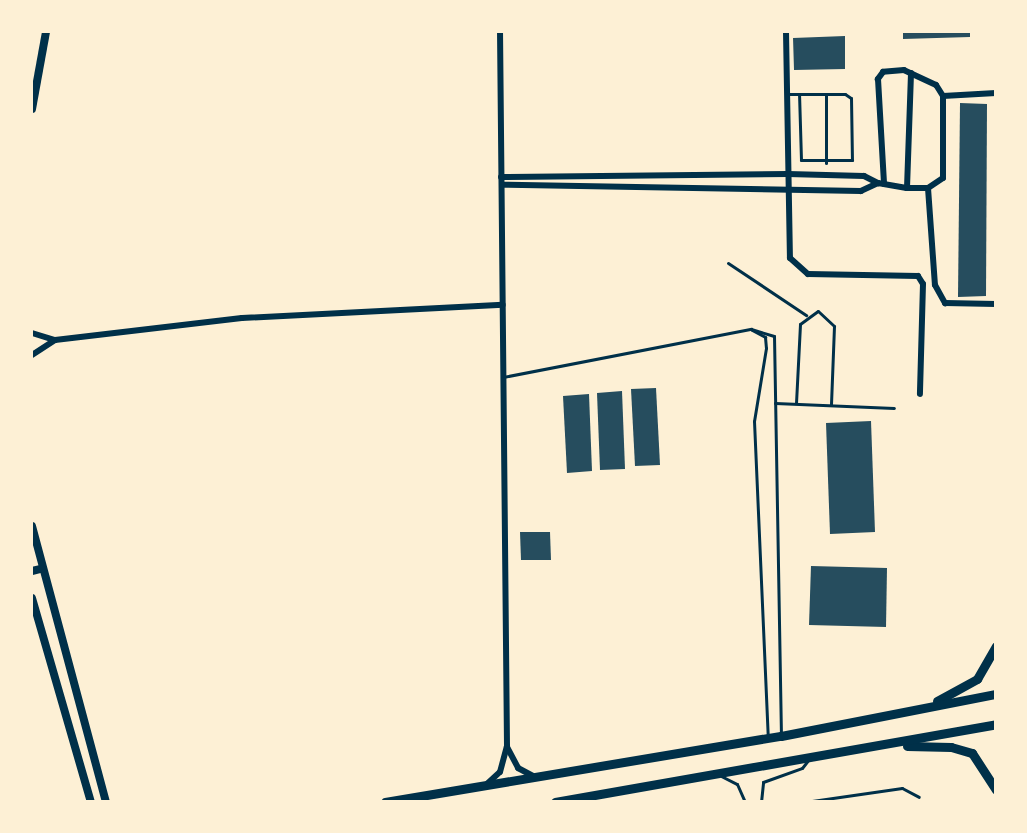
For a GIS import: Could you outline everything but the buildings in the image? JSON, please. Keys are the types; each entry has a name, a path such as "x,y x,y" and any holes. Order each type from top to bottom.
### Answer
{"main road":[{"path":"915,710 977,679 996,646"},
{"path":"385,801 406,800 440,792 781,736 996,694"},
{"path":"555,801 883,746 996,724"},
{"path":"883,746 959,748 982,762 996,790"},
{"path":"432,801 440,792"}],"street":[{"path":"32,109 46,32"},
{"path":"484,785 500,772 507,746 500,32"},
{"path":"786,32 789,250 801,271 918,276 922,284 920,394"},
{"path":"501,177 788,174 864,176 881,184 928,188 943,178 943,96 936,85 911,73 878,77 881,184"},
{"path":"907,188 911,73"},
{"path":"943,96 996,93"},
{"path":"502,185 861,190 881,184"},
{"path":"928,188 935,285 945,303 996,304"},
{"path":"32,333 55,340 242,318 503,305"},
{"path":"32,355 55,340"},
{"path":"32,526 41,569 106,801"},
{"path":"32,571 41,569"},
{"path":"32,598 91,801"},
{"path":"507,746 518,768 535,776"}],"lane":[{"path":"787,94 799,94 826,94 845,94 853,100 854,156 848,163 826,163 800,158 799,94"},
{"path":"826,94 826,163"},
{"path":"728,263 806,315"},
{"path":"796,403 800,324 806,315 821,311 833,322 831,405"},
{"path":"503,376 751,329 774,336 781,736"},
{"path":"751,329 765,337 766,348 754,421 768,738"},
{"path":"775,403 894,408"},
{"path":"761,801 764,782 802,768 808,759"},
{"path":"713,775 734,781 745,801"},
{"path":"806,801 902,788 919,797"}]}
